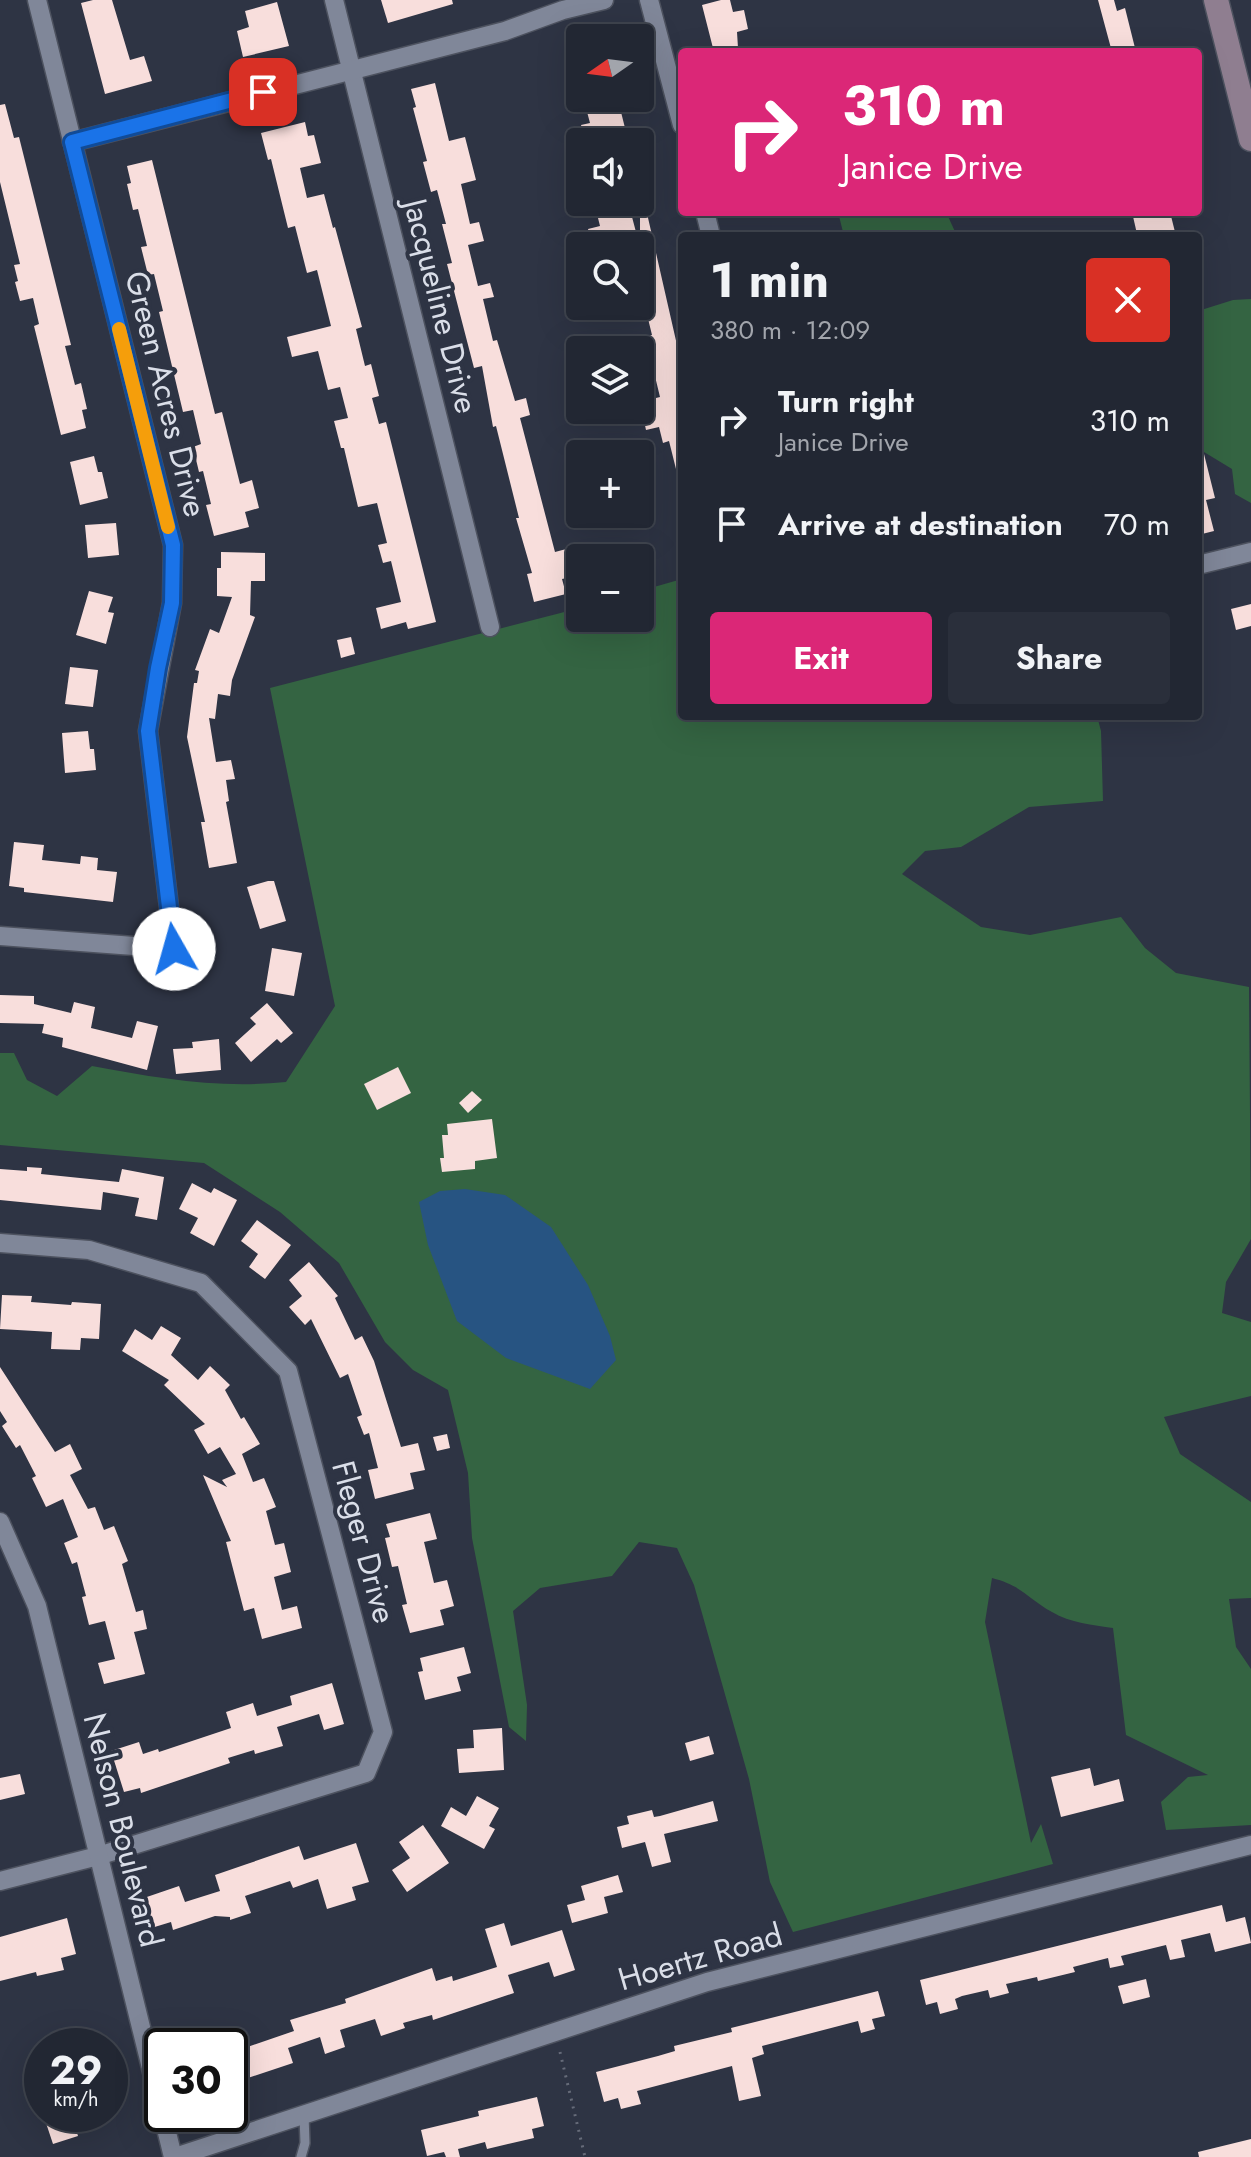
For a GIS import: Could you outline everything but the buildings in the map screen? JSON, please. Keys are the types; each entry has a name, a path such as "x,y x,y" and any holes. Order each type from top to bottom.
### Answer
{"street":[{"name":"Green Acres Drive","path":"0,936 174,949 148,731 172,603 173,545 37,0"},
{"name":"Jacqueline Drive","path":"334,0 490,627"},
{"path":"72,142 505,31 563,10 604,0"},
{"path":"649,0 678,110"},
{"path":"1216,0 1251,139"},
{"path":"1202,564 1251,552"},
{"name":"Fleger Drive","path":"0,1243 89,1250 201,1283 288,1371 383,1732 366,1773 98,1856"},
{"name":"Nelson Boulevard","path":"0,1522 37,1606 174,2157"},
{"name":"Hoertz Road","path":"174,2157 707,1982 1251,1845"},
{"path":"0,1881 98,1856"}],"lane":[{"path":"301,2157 305,2143 304,2115"}],"path":[{"path":"560,2052 585,2157"}],"green space":[{"path":"839,216 948,216 955,232 843,232"},
{"path":"1251,299 1251,503 1235,494 1232,469 1202,452 1202,310 1233,300"},
{"path":"678,580 678,720 1098,720 1103,801 1029,807 961,847 925,851 902,874 981,927 1030,935 1121,917 1145,948 1176,973 1249,987 1251,1239 1226,1282 1222,1313 1251,1322 1251,1396 1164,1417 1180,1454 1251,1502 1251,1598 1229,1599 1236,1647 1251,1669 1251,1825 1166,1830 1161,1802 1188,1777 1208,1775 1126,1735 1113,1628 1066,1619 1018,1589 992,1578 985,1622 1031,1843 1041,1824 1053,1864 793,1932 770,1882 749,1779 694,1585 677,1548 639,1542 612,1576 540,1588 513,1611 527,1705 526,1741 509,1727 472,1538 468,1473 448,1390 413,1370 385,1342 339,1263 280,1212 204,1163 0,1145 0,1053 14,1053 27,1080 57,1096 92,1066 212,1083 286,1082 335,1006 270,688 566,612 566,632 654,632 654,587"}],"water":[{"path":"465,1189 505,1195 551,1227 588,1285 610,1336 616,1360 590,1389 506,1358 457,1321 428,1245 419,1202 440,1191"}],"slow traffic":[{"path":"119,329 168,527"}],"route":[{"path":"174,949 148,731 172,603 173,545 72,142 263,92"}]}
